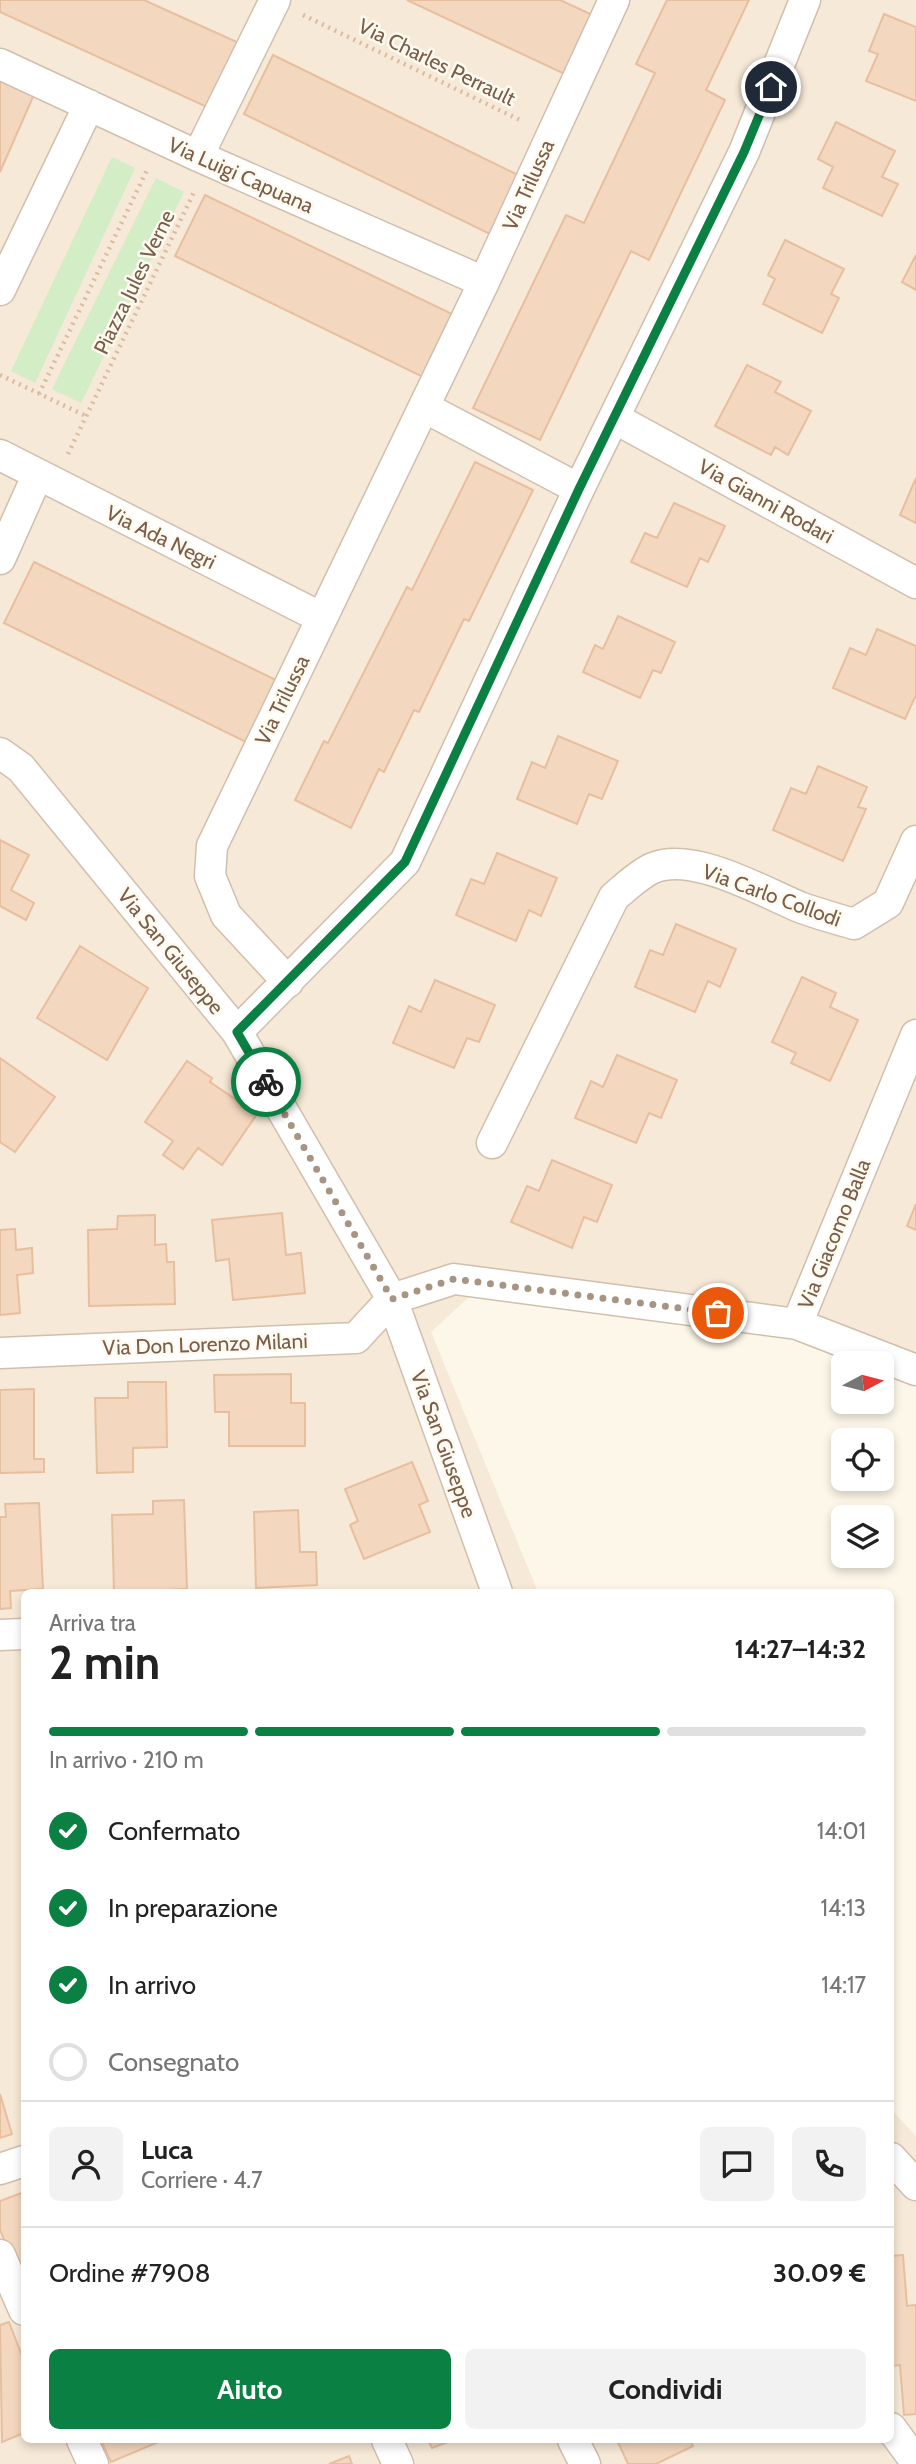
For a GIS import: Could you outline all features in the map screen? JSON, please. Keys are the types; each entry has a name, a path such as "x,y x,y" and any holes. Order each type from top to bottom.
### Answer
{"street":[{"name":"Via Trilussa","path":"288,982 226,915 210,876 212,846 484,282 614,0"},
{"path":"237,1032 405,862 579,489 616,419 744,152 805,0"},
{"path":"203,158 274,1"},
{"name":"Via Luigi Capuana","path":"0,64 203,158 484,282"},
{"path":"0,290 89,105"},
{"path":"424,407 579,489"},
{"name":"Via Gianni Rodari","path":"616,419 916,583"},
{"name":"Via Ada Negri","path":"0,455 322,618"},
{"path":"0,558 37,476"},
{"name":"Via San Giuseppe","path":"0,753 21,768 237,1032 392,1299 496,1589"},
{"name":"Via Carlo Collodi","path":"492,1143 614,897 635,880 654,867 702,868 747,882 802,908 854,924 888,904 916,841"},
{"name":"Via Giacomo Balla","path":"392,1299 454,1279 797,1324 907,1084 916,1035"},
{"name":"Via Don Lorenzo Milani","path":"0,1353 356,1338 392,1299"},
{"path":"797,1324 916,1370"},
{"path":"0,1635 21,1634"},
{"path":"894,2161 916,2185"},
{"path":"0,2169 21,2162"},
{"path":"0,2255 21,2303"},
{"path":"894,2432 916,2462"},
{"path":"83,2443 93,2464"},
{"path":"388,2443 398,2464"},
{"path":"574,2443 585,2464"}],"path":[{"name":"Via Charles Perrault","path":"274,1 551,135"},
{"name":"Piazza Jules Verne","path":"39,394 162,139"},
{"name":"Piazza Jules Verne","path":"67,457 203,158"},
{"path":"0,375 86,416"}],"shaded area":[{"path":"0,0 916,0 916,1387 894,1378 894,1351 831,1351 793,1335 470,1296 431,1332 537,1589 21,1589 21,2443 894,2443 894,2112 916,2136 916,2464 0,2464"}],"green space":[{"path":"112,157 135,168 35,383 11,371"},
{"path":"156,178 184,192 81,403 52,389"}],"building":[{"path":"0,0 144,0 239,43 209,108 0,12"},
{"path":"407,0 560,0 599,18 571,77"},
{"path":"667,0 749,0 706,90 725,100 649,260 631,251 540,440 473,408 566,215 584,223 655,73 636,64"},
{"path":"884,14 916,27 916,101 866,81 878,54 869,51"},
{"path":"273,55 522,177 494,236 244,114"},
{"path":"0,74 36,90 0,172"},
{"path":"836,122 895,151 882,177 898,184 882,216 823,188 833,167 818,159"},
{"path":"205,195 454,315 423,377 175,256"},
{"path":"785,240 844,269 831,294 839,298 822,333 763,304 775,279 768,275"},
{"path":"916,255 916,290 902,282"},
{"path":"747,365 781,382 775,392 811,411 788,455 775,447 771,455 715,426"},
{"path":"475,462 533,490 469,621 464,619 419,712 414,710 384,772 379,769 351,828 295,800 324,741 328,743 407,587 412,590"},
{"path":"916,478 916,523 900,515"},
{"path":"674,503 725,526 708,562 700,558 687,587 631,562 645,533 657,538"},
{"path":"34,562 278,681 248,743 4,623"},
{"path":"618,616 675,642 661,673 653,670 640,698 583,672 595,645 603,649"},
{"path":"877,629 916,646 916,695 905,719 833,688 850,648 866,655"},
{"path":"558,736 618,761 602,799 589,794 577,824 517,799 532,762 545,768"},
{"path":"818,766 867,787 858,807 866,809 843,861 773,830 791,788 806,794"},
{"path":"0,840 29,855 11,890 34,903 26,920 0,906"},
{"path":"497,853 557,878 541,916 529,910 516,941 456,915 471,879 484,884"},
{"path":"676,924 736,949 720,987 708,981 695,1012 635,987 650,950 663,955"},
{"path":"80,946 148,988 107,1060 37,1018"},
{"path":"802,977 836,993 830,1007 858,1020 830,1081 791,1063 796,1053 772,1042"},
{"path":"435,980 495,1005 479,1042 467,1038 454,1068 393,1043 409,1006 421,1012"},
{"path":"617,1055 677,1080 661,1118 649,1113 636,1143 575,1118 591,1081 603,1087"},
{"path":"0,1058 55,1097 15,1152 0,1142"},
{"path":"187,1061 212,1078 210,1082 257,1114 222,1165 198,1148 183,1169 163,1155 173,1141 145,1122"},
{"path":"552,1160 612,1185 597,1222 584,1217 572,1248 511,1222 527,1186 539,1191"},
{"path":"916,1204 916,1230 907,1226"},
{"path":"282,1213 286,1255 301,1253 305,1293 233,1300 229,1259 216,1261 212,1220"},
{"path":"155,1215 155,1245 166,1244 167,1262 174,1262 175,1304 89,1306 88,1230 117,1229 118,1216"},
{"path":"15,1229 16,1250 32,1248 33,1273 17,1275 20,1313 0,1315 0,1230"},
{"path":"291,1374 291,1403 305,1403 305,1446 229,1446 229,1412 215,1412 214,1375"},
{"path":"128,1382 166,1382 167,1447 133,1448 133,1472 97,1473 95,1398 128,1398"},
{"path":"34,1389 34,1459 44,1459 44,1472 0,1473 0,1390"},
{"path":"412,1462 428,1501 419,1505 430,1532 364,1559 350,1525 358,1521 345,1489"},
{"path":"184,1500 187,1589 114,1589 112,1515 153,1514 153,1501"},
{"path":"39,1503 43,1589 10,1591 11,1608 0,1609 0,1517 6,1517 5,1504"},
{"path":"298,1510 300,1552 316,1552 317,1585 256,1588 254,1512"},
{"path":"0,2094 12,2134 0,2138"},
{"path":"21,2193 21,2278 0,2230 0,2201"},
{"path":"903,2255 907,2306 916,2305 916,2414 904,2415 900,2365 894,2366 894,2256"},
{"path":"9,2322 21,2353 21,2434 2,2442 0,2325"},
{"path":"102,2443 156,2443 111,2462"},
{"path":"430,2443 445,2443 432,2448"},
{"path":"618,2443 692,2443 693,2446 656,2464 628,2464"},
{"path":"349,2456 352,2464 329,2464"}],"way so far":[{"path":"266,1082 392,1299 454,1279 718,1313"}],"route":[{"path":"266,1082 237,1032 405,862 579,489 616,419 744,152 771,87"}]}
